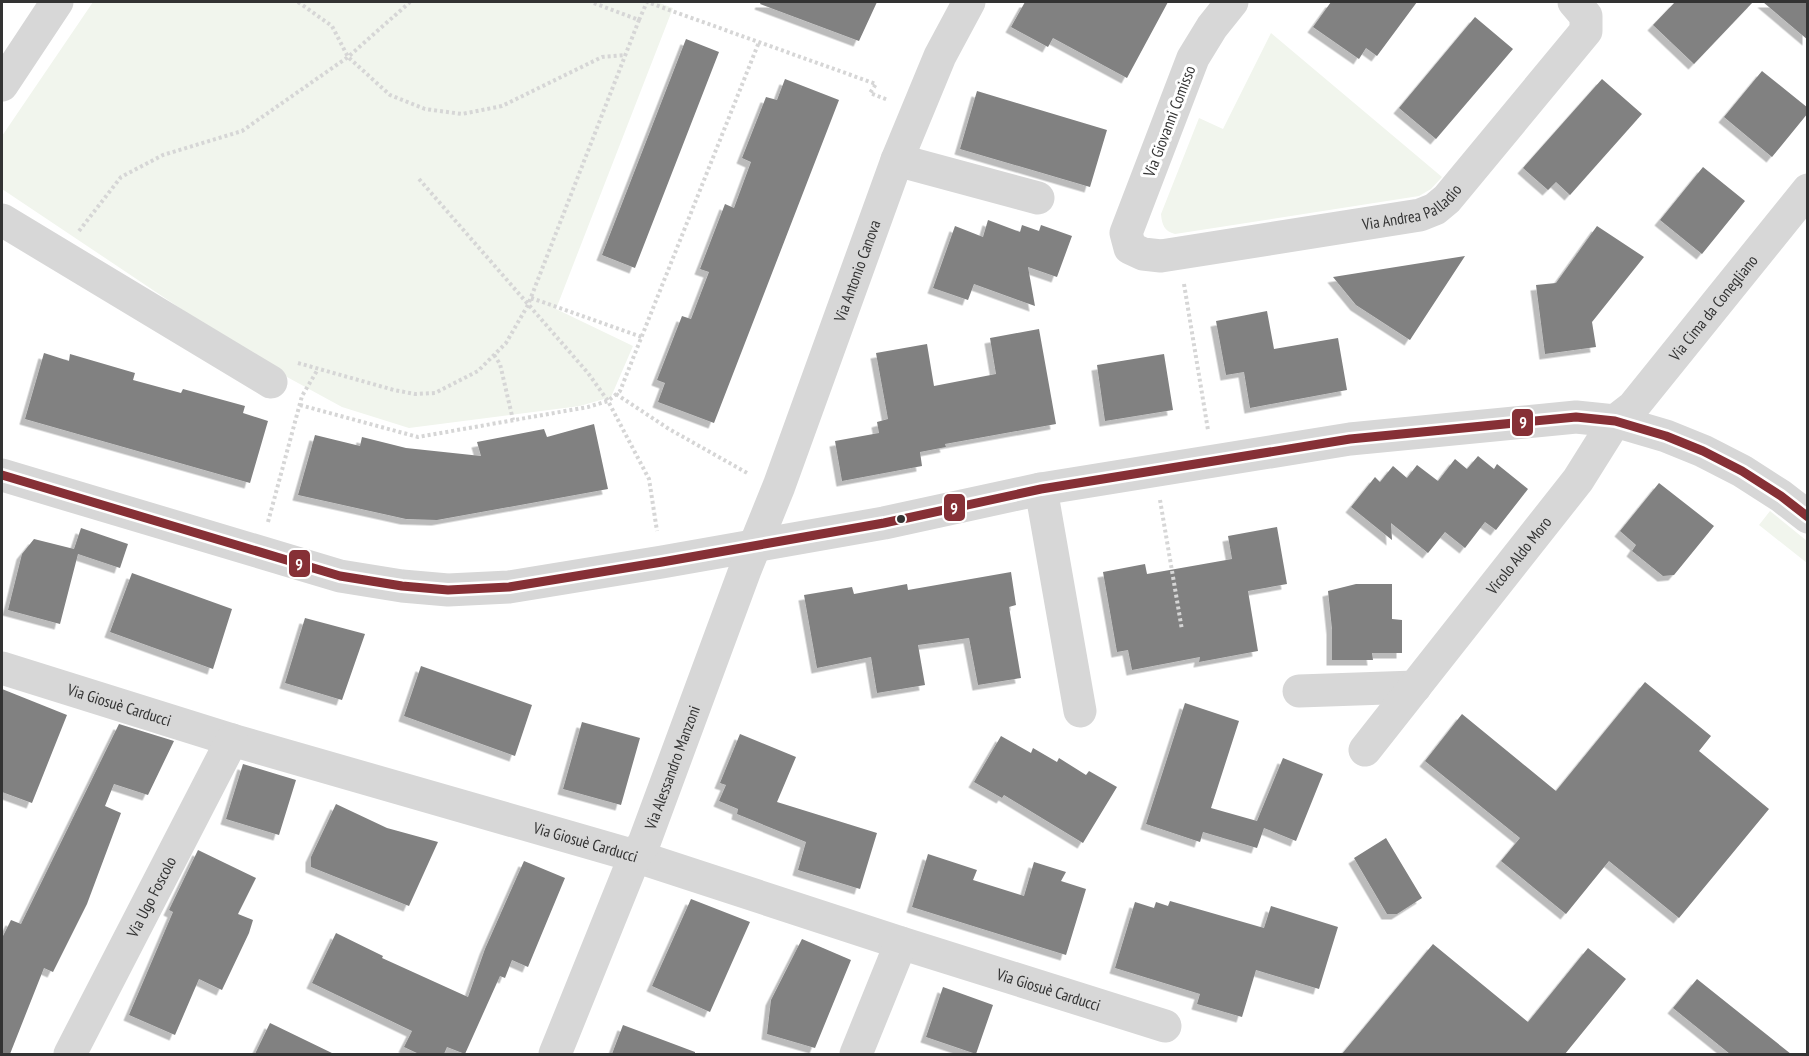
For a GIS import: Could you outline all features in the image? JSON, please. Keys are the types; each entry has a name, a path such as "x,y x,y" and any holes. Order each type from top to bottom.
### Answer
{"street":[{"path":"2,85 57,2"},
{"name":"Via Antonio Canova","path":"755,544 791,454 897,160 940,56 969,2"},
{"name":"Via Giovanni Comisso","path":"1130,248 1126,233 1193,58 1212,27 1232,2"},
{"name":"Via Andrea Palladio","path":"1130,248 1143,254 1161,256 1420,215 1435,209 1446,199 1586,31 1586,16 1574,2"},
{"path":"897,160 1038,198"},
{"name":"Via Cima da Conegliano","path":"1615,421 1633,407 1808,189"},
{"path":"2,223 271,382"},
{"path":"2,475 340,576 391,585 448,590 509,587 662,562 884,523 1041,489 1350,439 1576,417 1615,421 1666,435 1742,471 1808,517"},
{"name":"Vicolo Aldo Moro","path":"1365,750 1578,480 1615,421"},
{"path":"1041,489 1080,711"},
{"name":"Via Alessandro Manzoni","path":"555,1054 635,856 644,843 755,544"},
{"name":"Via Giosuè Carducci","path":"2,668 232,740 635,856 1165,1026"},
{"path":"1299,691 1414,687"},
{"name":"Via Ugo Foscolo","path":"70,1054 232,740"},
{"path":"856,1054 901,943"}],"path":[{"path":"298,2 332,26 348,57 390,95 425,109 462,114 502,106 603,57 626,55"},
{"path":"61,256 84,223 122,177 163,155 242,131 348,57 410,2"},
{"path":"591,2 639,20"},
{"path":"296,362 394,390 415,394 435,393 478,371 506,343 531,298 647,2 876,84 870,93 917,111"},
{"path":"300,405 418,436 608,401 620,391 759,42"},
{"path":"419,178 588,373 608,401 649,479 662,562"},
{"path":"1180,253 1209,434"},
{"path":"531,298 642,337"},
{"path":"494,355 500,364 513,420"},
{"path":"267,526 302,396 318,369"},
{"path":"616,394 669,429 753,476"},
{"path":"1159,494 1182,630"}],"shaded area":[{"path":"93,2 657,2 673,8 556,309 633,346 611,397 580,406 409,428 342,407 265,365 2,189 2,136"},
{"path":"1271,33 1442,177 1431,189 1419,196 1171,233 1163,224 1161,214 1199,118 1223,129"},
{"path":"1770,511 1807,541 1807,563 1759,525"}],"building":[{"path":"761,2 877,2 859,41 760,4"},
{"path":"1025,2 1168,2 1127,78 1053,38 1048,47 1011,27"},
{"path":"1331,2 1417,2 1377,56 1366,48 1359,59 1313,27"},
{"path":"1675,2 1753,2 1694,64 1653,25"},
{"path":"1763,2 1808,2 1808,40"},
{"path":"1475,17 1513,49 1436,139 1399,108"},
{"path":"686,39 719,52 635,268 602,255"},
{"path":"1762,71 1808,108 1808,113 1772,157 1724,117"},
{"path":"785,79 839,100 714,423 658,402 665,383 657,380 682,316 691,319 709,272 700,269 725,204 734,208 751,162 742,158 766,97 777,100"},
{"path":"1602,79 1642,114 1570,195 1556,182 1548,190 1523,168"},
{"path":"977,91 1107,130 1090,187 960,149"},
{"path":"1703,167 1745,201 1702,254 1660,220"},
{"path":"988,220 1020,232 1022,225 1039,231 1041,225 1072,236 1057,277 1028,267 1035,306 974,284 968,300 933,288 955,226 983,237"},
{"path":"1597,226 1644,257 1592,322 1596,347 1545,354 1536,285 1556,283"},
{"path":"1465,256 1410,340 1356,305 1333,277"},
{"path":"1267,311 1274,349 1338,338 1347,390 1250,408 1244,372 1226,375 1216,321"},
{"path":"1039,329 1056,424 945,444 946,447 920,452 922,466 842,481 835,441 879,433 877,422 888,419 876,353 927,344 934,386 996,374 990,338"},
{"path":"44,353 69,361 70,354 135,373 133,380 181,393 183,389 245,406 243,413 268,421 250,483 25,419"},
{"path":"1164,354 1173,410 1105,421 1097,365"},
{"path":"594,424 608,489 437,520 406,519 298,495 315,435 360,446 362,437 406,448 481,456 477,442 544,429 547,437"},
{"path":"1478,456 1494,469 1497,464 1528,489 1496,530 1485,522 1465,548 1445,532 1428,553 1391,523 1392,540 1351,507 1375,477 1380,482 1393,466 1407,478 1417,465 1438,481 1455,459 1467,469"},
{"path":"1659,483 1714,526 1674,575 1663,576 1632,551 1636,545 1620,531"},
{"path":"1277,527 1287,584 1248,591 1258,651 1199,662 1200,657 1132,670 1128,650 1117,652 1103,572 1145,564 1147,574 1232,559 1228,536"},
{"path":"81,528 128,544 120,568 78,554 60,624 8,610 22,554 34,539 74,549"},
{"path":"1011,572 1016,605 1009,607 1021,678 978,685 969,638 918,645 925,685 877,693 871,657 817,668 804,595 852,587 854,594 907,584 908,590"},
{"path":"132,573 232,609 213,669 110,632"},
{"path":"1356,584 1392,584 1392,619 1402,620 1402,653 1372,653 1373,660 1332,660 1328,591"},
{"path":"305,618 365,634 342,700 285,683"},
{"path":"421,666 532,705 515,756 404,716"},
{"path":"1645,682 1711,736 1699,751 1769,809 1679,918 1609,861 1566,914 1501,861 1520,838 1425,761 1462,714 1556,791"},
{"path":"2,689 67,715 32,803 2,792"},
{"path":"1185,703 1239,721 1211,808 1257,821 1283,758 1323,774 1296,841 1264,828 1257,848 1203,832 1200,842 1146,824"},
{"path":"582,722 640,738 621,805 563,789"},
{"path":"119,724 174,741 148,795 114,784 105,806 121,813 87,904 53,972 44,968 10,1054 2,1054 2,938 11,920 21,924"},
{"path":"740,734 796,757 777,802 877,833 860,889 798,870 806,842 737,814 738,809 719,801 726,785 720,783"},
{"path":"1001,736 1031,753 1033,748 1057,762 1059,758 1086,775 1089,771 1117,787 1083,843 1004,795 1002,798 974,782"},
{"path":"243,764 296,780 279,835 226,819"},
{"path":"336,804 387,828 438,842 409,906 311,867 311,857"},
{"path":"1386,838 1422,898 1397,914 1387,914 1354,858"},
{"path":"198,850 256,878 238,914 253,920 222,990 199,979 175,1035 129,1015 173,912 169,910"},
{"path":"928,854 977,870 973,880 1024,896 1034,862 1066,872 1061,881 1086,889 1066,955 912,907"},
{"path":"524,861 565,878 528,967 512,960 505,978 500,976 465,1054 447,1047 444,1054 419,1054 404,1047 412,1031 312,983 336,933 383,956 382,958 468,997 485,949"},
{"path":"691,899 750,922 710,1012 652,986"},
{"path":"1170,901 1264,928 1271,906 1338,927 1319,989 1256,970 1242,1017 1197,1004 1200,994 1115,968 1135,902 1154,908 1156,902 1168,906"},
{"path":"802,939 851,960 815,1048 767,1034 771,1000"},
{"path":"1433,944 1528,1022 1588,948 1626,979 1565,1054 1342,1054"},
{"path":"1697,979 1791,1054 1730,1054 1673,1008"},
{"path":"943,987 993,1005 976,1054 926,1037"},
{"path":"270,1023 334,1054 255,1054"},
{"path":"623,1025 695,1052 695,1054 612,1054"}],"transit line":[{"name":"9","path":"2,475 340,576 402,586 448,590 509,587 662,562 884,523 1041,489 1350,439 1576,417 1615,421 1666,436 1703,451 1742,471 1808,517"}]}
